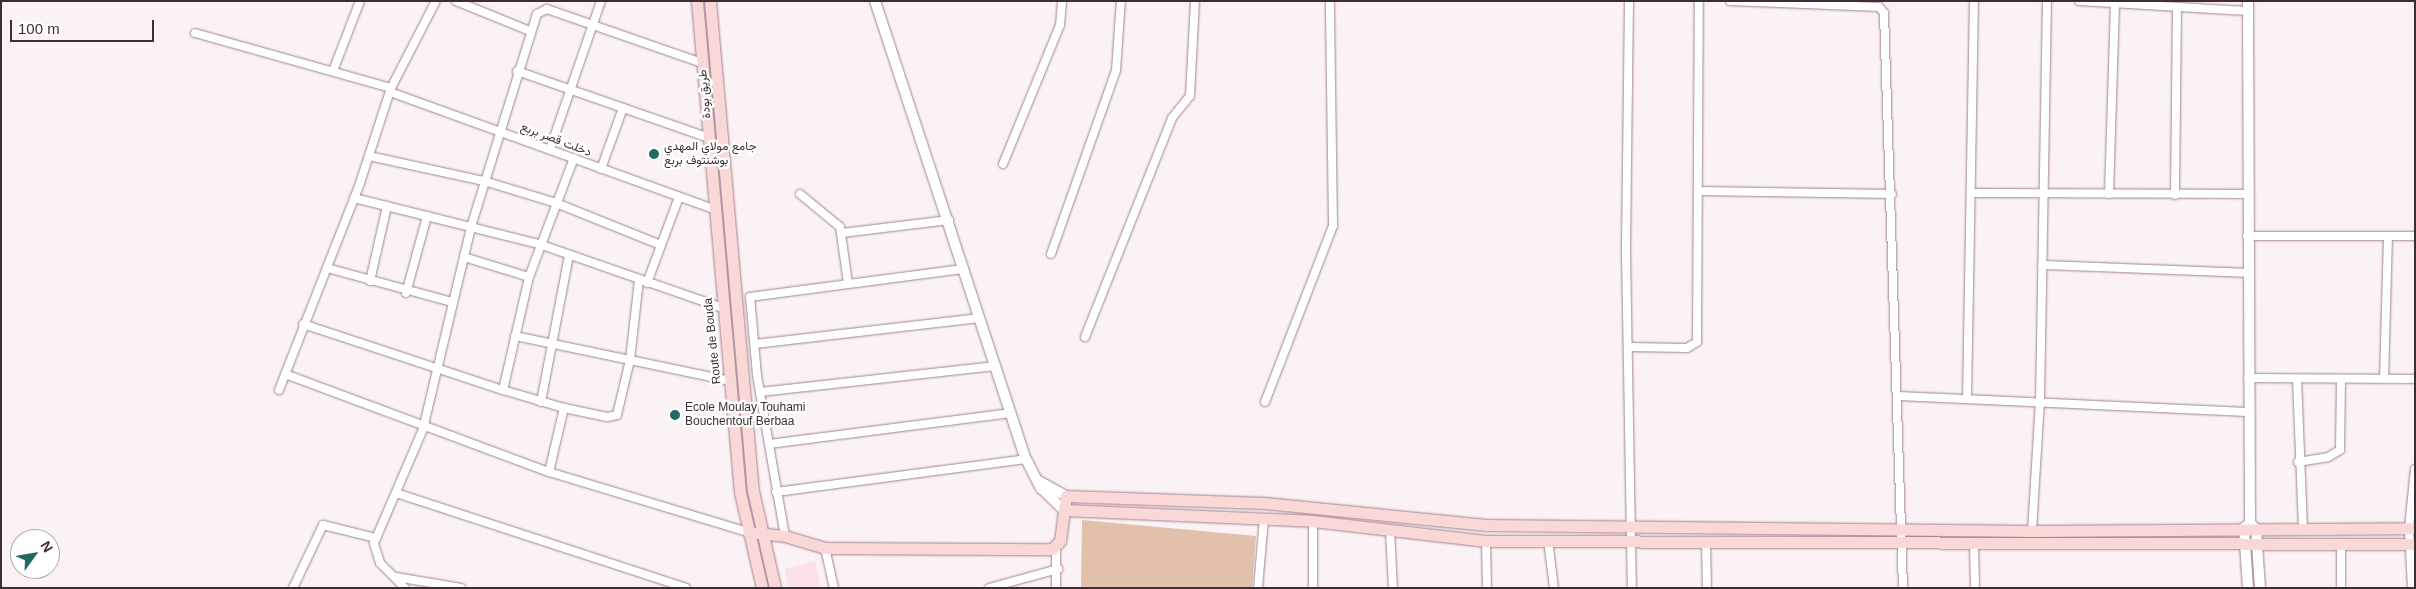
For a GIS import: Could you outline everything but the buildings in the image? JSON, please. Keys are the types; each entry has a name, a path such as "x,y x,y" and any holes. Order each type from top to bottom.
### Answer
{"main road":[{"name":"طريق بودة","path":"697,1 714,209"},
{"name":"طريق بودة","path":"710,1 753,492 761,534"},
{"name":"Route de Bouda","path":"714,209 748,532 762,588"},
{"path":"748,532 785,536 825,548 1056,547 1066,496 1265,503 1486,525 1628,524 2032,532 2250,526 2412,528"},
{"path":"1064,510 1313,521 1486,541 2412,544"},
{"path":"761,534 774,588"}],"street":[{"path":"333,71 360,1"},
{"path":"279,390 303,324 354,198 391,90 436,1"},
{"path":"456,1 530,31"},
{"path":"550,149 601,1"},
{"path":"875,1 949,220 1026,459 1034,478 1064,510"},
{"path":"1003,164 1060,25 1062,1"},
{"path":"1051,254 1116,70 1121,1"},
{"path":"1086,337 1172,118 1190,96 1195,1"},
{"path":"1265,402 1333,226 1330,1"},
{"path":"1629,1 1628,524 1632,588"},
{"path":"1628,347 1696,345 1699,1"},
{"path":"1730,1 1881,8 1886,30 1892,194 1902,588"},
{"path":"1967,399 1974,1"},
{"path":"2032,532 2040,401 2042,194 2047,1"},
{"path":"2079,1 2177,7 2248,6 2247,273 2250,526 2245,544 2248,588"},
{"path":"2109,194 2115,3"},
{"path":"2175,195 2177,7"},
{"path":"406,588 374,554 376,538 423,429 440,368 452,302 471,227 498,130 530,31 543,9 702,63"},
{"name":"دخلت قصر بربع","path":"195,33 333,71 391,90 679,198 714,209"},
{"path":"517,71 707,138"},
{"path":"601,169 623,108"},
{"path":"369,156 484,181 556,203 661,246"},
{"path":"503,390 529,277 539,244 574,158"},
{"path":"1698,191 1892,194"},
{"path":"1972,193 2247,194"},
{"path":"800,194 837,223 842,233 848,283"},
{"path":"354,198 539,244 723,308"},
{"path":"303,324 541,402 606,417 617,415 630,360 643,281 661,246 679,198"},
{"path":"370,281 388,206"},
{"path":"406,293 427,216"},
{"path":"842,233 949,220"},
{"path":"2247,236 2415,236"},
{"path":"2384,379 2388,237"},
{"path":"541,402 569,255"},
{"path":"464,257 529,277"},
{"path":"2042,265 2247,273"},
{"path":"327,268 406,293 452,302"},
{"path":"785,536 760,392 752,296 964,269"},
{"path":"755,344 980,318"},
{"path":"515,336 731,381"},
{"path":"760,392 996,366"},
{"path":"285,374 423,429 549,472 748,532"},
{"path":"2248,378 2415,380"},
{"path":"2297,379 2298,462 2303,527"},
{"path":"2298,462 2328,457 2340,450 2341,379"},
{"path":"1897,396 2249,412"},
{"path":"549,472 564,408"},
{"path":"769,444 1011,413"},
{"path":"776,492 1026,459"},
{"path":"2412,588 2415,468"},
{"path":"1034,478 1066,496"},
{"path":"396,493 686,588"},
{"path":"1258,588 1264,518"},
{"path":"1313,521 1313,588"},
{"path":"2250,526 2258,543 2260,588"},
{"path":"293,588 320,527 376,538"},
{"path":"1390,531 1393,588"},
{"path":"1548,540 1554,588"},
{"path":"1486,541 1487,588"},
{"path":"1706,542 1707,588"},
{"path":"2341,543 2341,588"},
{"path":"1974,544 1975,588"},
{"path":"1056,547 1058,569 1056,588"},
{"path":"825,548 834,588"},
{"path":"989,588 1058,569"},
{"path":"396,578 461,588"}],"shaded area":[{"path":"1082,520 1256,536 1252,588 1081,588"},
{"path":"815,561 821,588 789,588 785,569"}],"place":[{"name":"جامع مولاي المهدي بوشنتوف بربع","path":"654,154"},
{"name":"Ecole Moulay Touhami Bouchentouf Berbaa","path":"675,415"}]}
